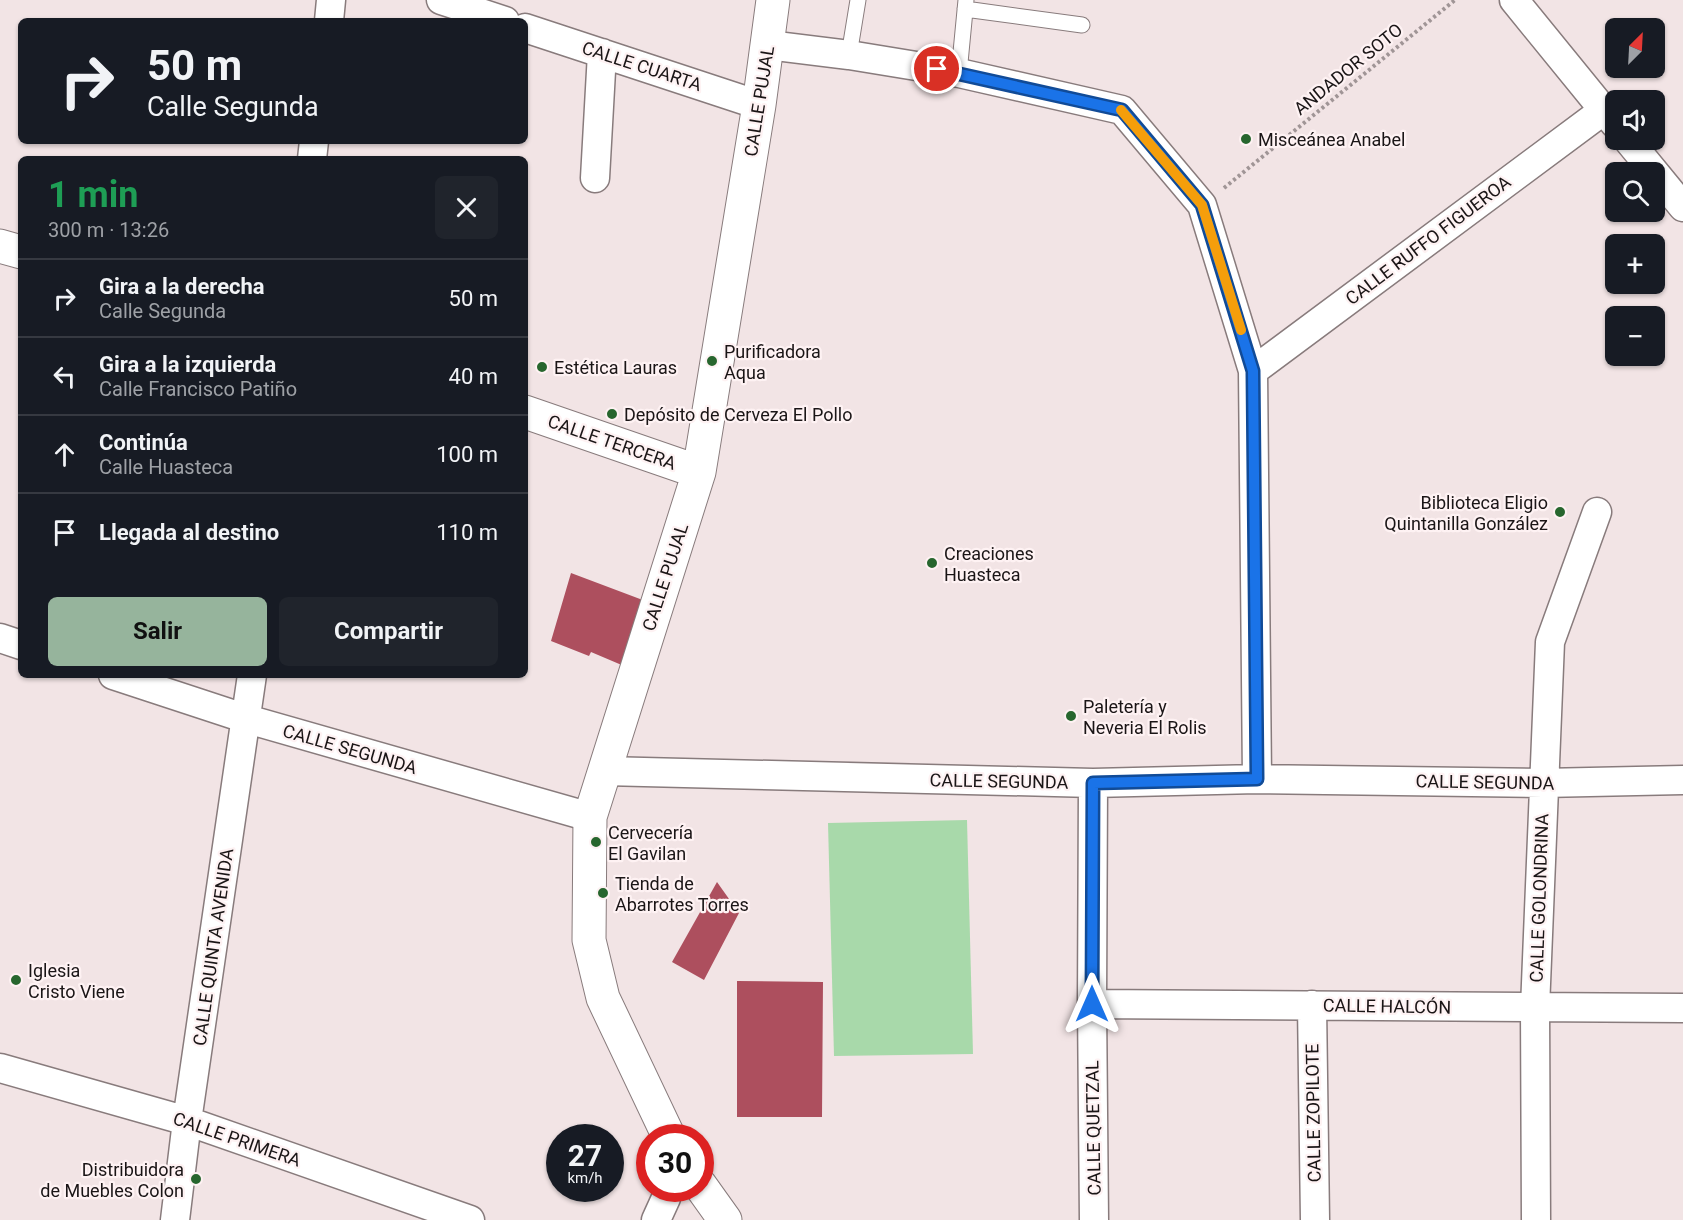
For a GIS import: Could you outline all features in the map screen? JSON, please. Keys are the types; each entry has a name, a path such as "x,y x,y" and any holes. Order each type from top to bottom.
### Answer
{"street":[{"path":"329,18 331,0"},
{"path":"441,0 496,18"},
{"name":"CALLE PUJAL","path":"663,1124 603,998 589,940 590,817 699,472 759,105 773,0"},
{"path":"1514,0 1605,111"},
{"name":"CALLE CUARTA","path":"528,29 759,105"},
{"path":"768,45 849,55 959,73 1122,110 1202,205 1253,371 1257,779"},
{"path":"595,178 602,53"},
{"name":"CALLE RUFFO FIGUEROA","path":"1253,371 1605,121"},
{"path":"1636,150 1683,207"},
{"path":"0,246 18,251"},
{"name":"CALLE TERCERA","path":"528,413 699,472"},
{"name":"CALLE GOLONDRINA","path":"1536,1220 1535,1008 1550,642 1597,512"},
{"path":"0,638 18,644"},
{"name":"CALLE SEGUNDA","path":"122,678 247,719 590,817"},
{"name":"CALLE QUINTA AVENIDA","path":"176,1220 188,1121 252,678"},
{"name":"CALLE SEGUNDA","path":"604,771 1093,783 1257,779 1543,783 1683,780"},
{"name":"CALLE QUETZAL","path":"1093,783 1094,1220"},
{"name":"CALLE HALCÓN","path":"1092,1004 1683,1008"},
{"name":"CALLE ZOPILOTE","path":"1312,1005 1315,1220"},
{"name":"CALLE PRIMERA","path":"0,1068 188,1121 470,1220"},
{"path":"656,1220 664,1202"},
{"path":"712,1202 725,1220"}],"lane":[{"path":"849,55 858,0"},
{"path":"959,73 966,5 1082,25"}],"path":[{"name":"ANDADOR SOTO","path":"1202,205 1455,0"}],"green space":[{"path":"967,820 973,1054 834,1056 828,823"}],"building":[{"path":"571,573 648,602 624,666 591,652 589,656 551,641"},
{"path":"717,882 739,913 704,980 672,962"},
{"path":"737,981 823,982 822,1117 737,1117"}],"slow traffic":[{"path":"1121,110 1202,205 1241,330"}],"place":[{"name":"Misceánea Anabel","path":"1246,139"},
{"name":"Purificadora Aqua","path":"712,361"},
{"name":"Estética Lauras","path":"542,367"},
{"name":"Depósito de Cerveza El Pollo","path":"612,414"},
{"name":"Biblioteca Eligio Quintanilla González","path":"1560,512"},
{"name":"Creaciones Huasteca","path":"932,563"},
{"name":"Paletería y Neveria El Rolis","path":"1071,716"},
{"name":"Cervecería El Gavilan","path":"596,842"},
{"name":"Tienda de Abarrotes Torres","path":"603,893"},
{"name":"Iglesia Cristo Viene","path":"16,980"},
{"name":"Distribuidora de Muebles Colon","path":"196,1179"}],"route":[{"path":"937,69 1122,110 1202,205 1253,371 1257,779 1093,783 1092,1004"}]}
